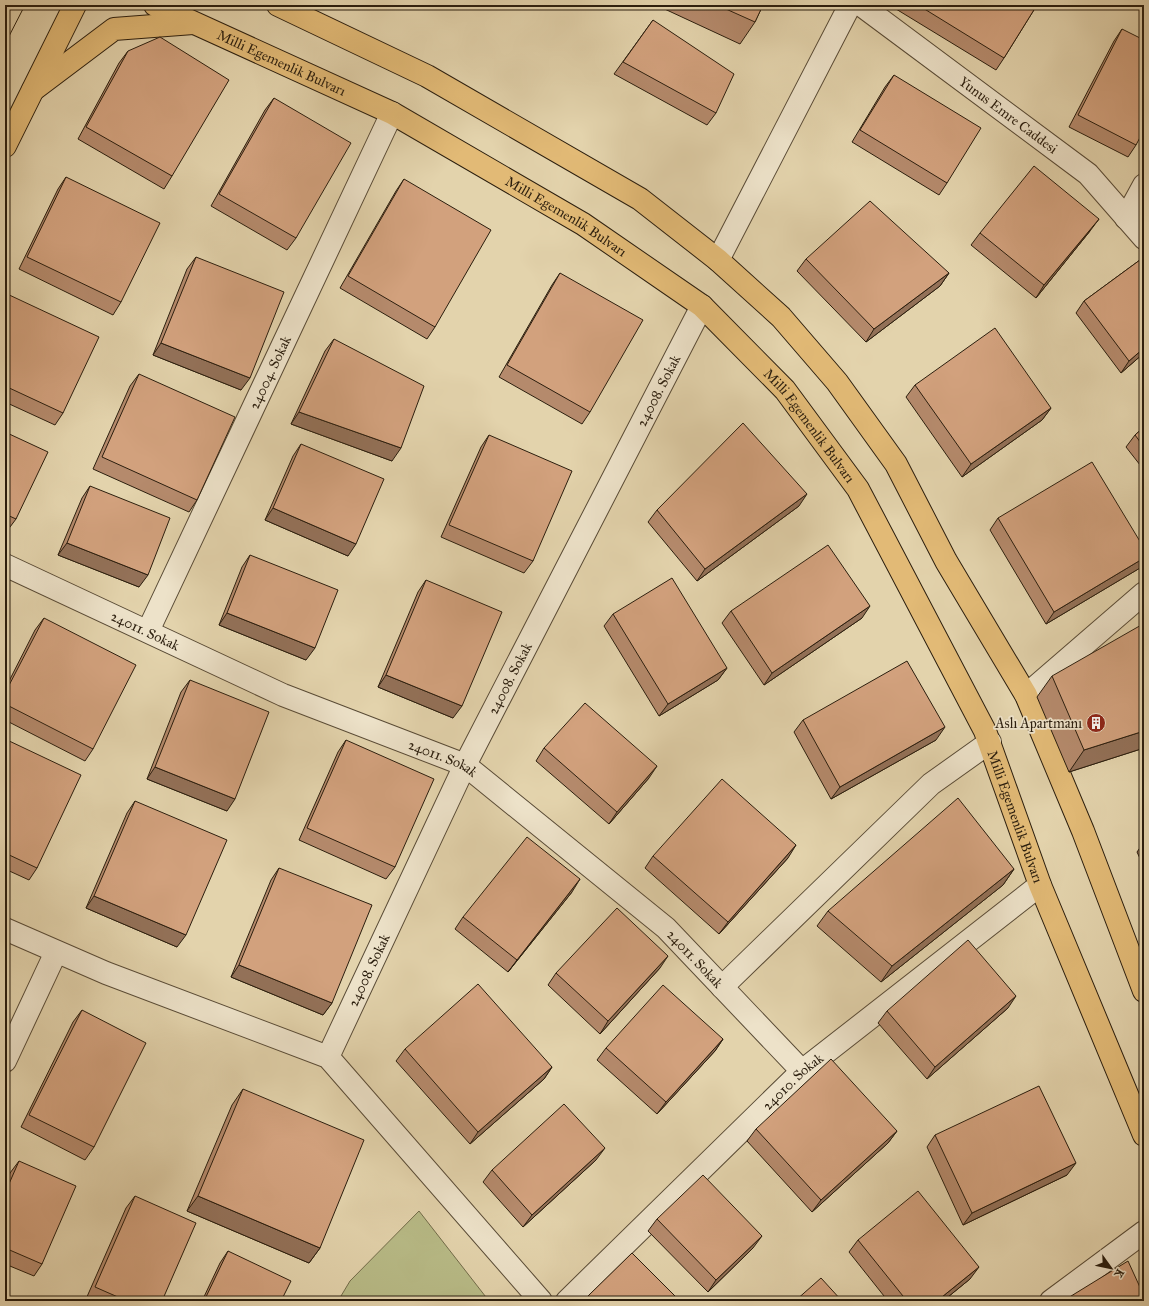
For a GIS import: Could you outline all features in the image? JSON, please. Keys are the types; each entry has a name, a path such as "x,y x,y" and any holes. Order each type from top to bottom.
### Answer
{"main road":[{"path":"5,146 75,5"},
{"name":"Milli Egemenlik Bulvarı","path":"155,5 392,113 583,224 702,306 785,390 858,489 986,730 1040,885 1144,1135"},
{"path":"278,5 428,76 640,199 718,260 781,317 837,382 896,464 946,561 1026,695 1083,831 1144,991"},
{"path":"33,90 114,29 195,23"}],"street":[{"path":"718,260 850,5"},
{"name":"Yunus Emre Caddesi","path":"861,5 1088,174 1144,238"},
{"name":"24004. Sokak","path":"148,631 392,113"},
{"path":"1126,218 1144,185"},
{"name":"24008. Sokak","path":"328,1057 465,765 702,306"},
{"name":"24011. Sokak","path":"5,565 283,695 465,765 666,928 802,1071"},
{"path":"1026,695 1144,593"},
{"path":"722,987 931,784 990,742"},
{"name":"24010. Sokak","path":"567,1301 802,1071 1040,885"},
{"path":"5,929 106,973 328,1057 541,1301"},
{"path":"5,1061 56,952"},
{"path":"1051,1301 1144,1232"}],"green space":[{"path":"419,1211 489,1301 338,1301 350,1281"}],"building":[{"path":"717,5 763,5 755,22"},
{"path":"918,5 1037,5 1004,58"},
{"path":"653,20 734,74 716,113 623,62"},
{"path":"1122,29 1144,40 1144,130 1136,145 1078,115"},
{"path":"160,37 229,80 172,176 86,127 128,51"},
{"path":"894,75 981,128 947,183 860,130"},
{"path":"274,98 351,143 296,238 219,194"},
{"path":"1034,166 1099,219 1044,285 980,233"},
{"path":"66,177 160,223 121,302 27,257"},
{"path":"404,179 491,230 435,327 348,276"},
{"path":"870,201 949,273 874,329 806,259"},
{"path":"196,257 284,292 250,378 161,343"},
{"path":"1144,257 1144,348 1129,361 1084,301"},
{"path":"560,273 643,320 590,412 507,365"},
{"path":"5,293 99,337 63,413 5,386"},
{"path":"995,328 1051,408 971,464 915,385"},
{"path":"334,339 424,386 401,448 299,412"},
{"path":"139,374 235,417 197,500 102,457"},
{"path":"743,423 807,494 705,569 657,510"},
{"path":"1144,427 1144,447 1135,435"},
{"path":"5,432 48,452 16,519 5,514"},
{"path":"489,435 572,471 533,561 449,525"},
{"path":"301,444 384,479 356,544 273,508"},
{"path":"1092,462 1144,548 1144,558 1054,612 998,518"},
{"path":"90,486 170,518 148,575 67,543"},
{"path":"828,545 870,606 772,673 731,611"},
{"path":"250,555 338,590 315,648 227,613"},
{"path":"672,578 727,668 668,704 613,614"},
{"path":"426,580 502,612 462,706 386,675"},
{"path":"44,618 136,665 93,749 5,704 5,693"},
{"name":"Aslı Apartmanı","path":"1143,624 1144,731 1084,750 1052,676"},
{"path":"907,661 945,727 840,787 803,720"},
{"path":"190,680 269,712 235,799 155,767"},
{"path":"585,703 657,766 617,812 544,748"},
{"path":"5,739 81,775 37,868 5,853"},
{"path":"346,740 434,779 395,867 307,828"},
{"path":"722,779 796,845 728,922 653,856"},
{"path":"958,798 1014,869 892,966 828,911"},
{"path":"135,801 227,840 186,935 94,896"},
{"path":"527,837 580,879 517,960 463,917"},
{"path":"279,868 372,905 332,1003 239,965"},
{"path":"617,908 668,956 608,1021 556,973"},
{"path":"968,940 1016,996 935,1067 887,1011"},
{"path":"478,984 552,1067 478,1132 405,1049"},
{"path":"663,985 723,1039 666,1102 606,1048"},
{"path":"82,1010 146,1043 94,1147 29,1115"},
{"path":"831,1059 897,1131 821,1200 756,1129"},
{"path":"1039,1086 1076,1163 972,1213 935,1135"},
{"path":"243,1089 364,1140 320,1248 198,1196"},
{"path":"564,1104 605,1148 532,1215 492,1170"},
{"path":"19,1161 76,1186 42,1264 5,1248 5,1193"},
{"path":"703,1175 762,1236 716,1280 657,1219"},
{"path":"918,1191 979,1267 937,1301 907,1301 858,1240"},
{"path":"135,1196 196,1223 162,1301 127,1301 95,1287"},
{"path":"228,1251 291,1281 281,1301 204,1301"},
{"path":"632,1253 680,1301 592,1301 588,1296"},
{"path":"1128,1261 1144,1296 1144,1301 1063,1301"},
{"path":"821,1278 842,1301 795,1301"}],"tram line":[{"path":"5,44 25,5"}],"place":[{"name":"Aslı Apartmanı","path":"1096,723"}]}
